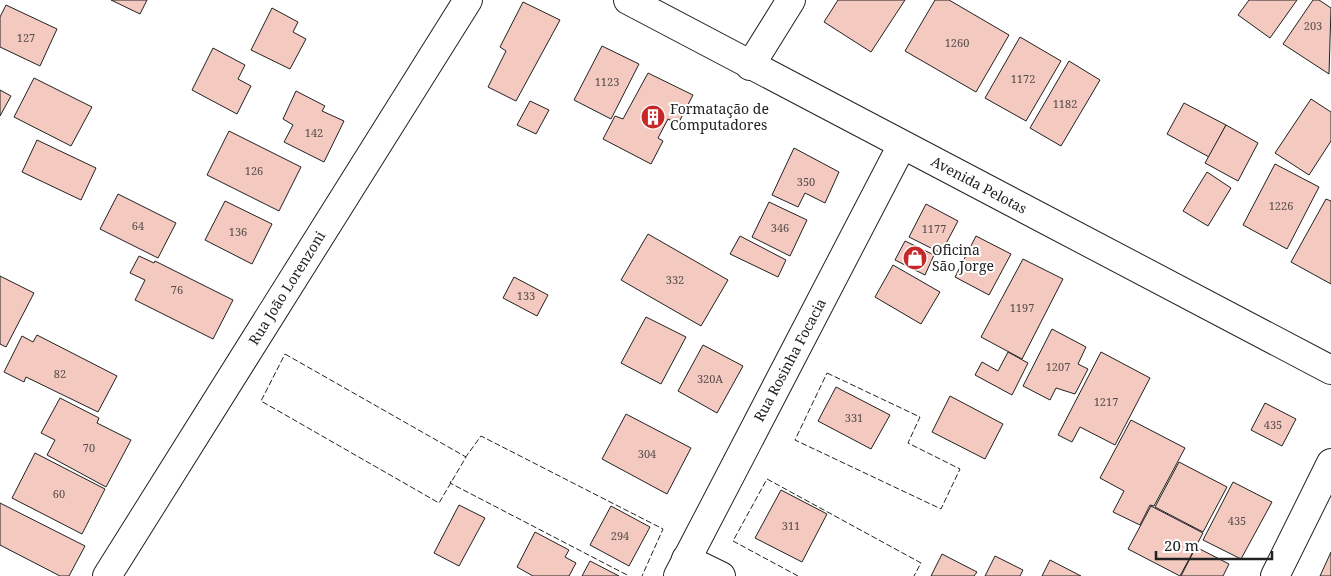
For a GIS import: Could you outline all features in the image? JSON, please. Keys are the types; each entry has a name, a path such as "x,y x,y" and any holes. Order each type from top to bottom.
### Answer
{"street":[{"name":"Rua João Lorenzoni","path":"107,576 468,0"},
{"name":"Avenida Pelotas","path":"628,0 750,66 1331,370"},
{"path":"750,66 791,0"},
{"name":"Rua Rosinha Focacia","path":"682,567 902,145"},
{"path":"1275,576 1331,463"},
{"path":"682,567 721,576"}],"building":[{"path":"111,0 147,0 140,14"},
{"path":"838,0 905,0 871,52 824,22"},
{"path":"935,0 949,0 1009,35 976,92 905,51"},
{"path":"1249,0 1297,0 1270,38 1238,15"},
{"path":"1313,0 1319,0 1331,8 1329,74 1283,44"},
{"path":"523,2 560,20 516,101 488,87 506,51 500,47"},
{"path":"6,5 57,29 40,66 0,47 0,17"},
{"path":"272,8 298,22 293,32 306,39 290,69 251,50"},
{"path":"1020,37 1061,61 1026,121 985,98"},
{"path":"602,46 639,64 611,119 574,100"},
{"path":"213,48 245,65 238,79 251,86 237,114 192,90"},
{"path":"1069,61 1100,80 1061,146 1030,128"},
{"name":"Formatação de Computadores","path":"648,73 693,95 678,124 668,119 658,138 663,141 651,164 603,139 615,116 623,119"},
{"path":"34,78 92,107 71,146 14,117"},
{"path":"0,90 11,96 0,116"},
{"path":"296,91 325,106 322,111 344,121 324,162 284,142 293,125 283,119"},
{"path":"1311,99 1331,112 1331,141 1309,175 1275,153"},
{"path":"530,101 549,110 536,134 517,125"},
{"path":"1184,103 1226,125 1209,157 1167,134"},
{"path":"1226,125 1258,143 1238,181 1205,163"},
{"path":"229,131 301,167 279,211 207,175"},
{"path":"37,140 96,168 81,200 22,172"},
{"path":"794,148 839,172 825,203 805,193 798,207 772,195"},
{"path":"1275,164 1319,187 1287,249 1243,225"},
{"path":"1207,172 1231,188 1208,226 1183,211"},
{"path":"118,194 176,223 158,258 100,229"},
{"path":"1326,199 1331,201 1331,284 1291,262"},
{"path":"225,201 272,224 252,264 205,240"},
{"path":"769,202 807,220 790,256 752,237"},
{"path":"926,204 958,221 941,253 909,237"},
{"path":"648,234 728,280 701,326 621,280"},
{"path":"740,236 786,260 778,277 730,254"},
{"path":"976,236 1011,254 989,295 955,277"},
{"name":"Oficina São Jorge","path":"905,241 934,255 925,275 895,260"},
{"path":"139,256 154,263 155,261 233,300 213,339 135,300 145,280 130,273"},
{"path":"1023,259 1063,279 1022,359 981,337"},
{"path":"893,265 940,292 921,324 875,297"},
{"path":"0,276 34,293 6,347 0,344"},
{"path":"514,277 548,295 537,316 503,298"},
{"path":"646,317 686,337 661,384 621,363"},
{"path":"1052,329 1086,347 1078,364 1088,369 1075,394 1056,388 1050,400 1023,386"},
{"path":"37,335 117,376 98,412 26,377 24,382 4,372 22,336 33,342"},
{"path":"703,345 743,366 717,413 678,391"},
{"path":"1008,352 1028,363 1012,395 975,375 982,362 998,371"},
{"path":"1101,352 1150,378 1115,445 1080,427 1072,442 1058,435"},
{"path":"836,387 890,415 871,449 818,421"},
{"path":"950,396 1003,424 985,459 932,432"},
{"path":"60,398 99,418 97,423 131,440 106,487 47,455 55,440 41,433"},
{"path":"1265,403 1296,419 1282,446 1251,430"},
{"path":"626,414 691,448 667,494 602,459"},
{"path":"1131,420 1185,448 1154,506 1150,505 1140,525 1113,512 1124,491 1100,478"},
{"path":"35,453 105,489 82,534 12,498"},
{"path":"1179,462 1227,487 1203,532 1155,507"},
{"path":"1233,482 1272,502 1241,559 1203,540"},
{"path":"781,490 827,514 802,562 755,538"},
{"path":"0,503 85,546 69,576 60,576 0,545"},
{"path":"459,505 485,518 459,566 434,553"},
{"path":"611,506 650,527 629,566 590,545"},
{"path":"1151,506 1203,533 1180,576 1128,549"},
{"path":"535,532 569,550 565,557 576,563 569,576 533,576 517,567"},
{"path":"1196,547 1229,564 1223,576 1181,576"},
{"path":"1331,552 1331,576 1320,576"},
{"path":"942,554 977,572 974,576 931,576"},
{"path":"995,556 1023,570 1020,576 985,576"},
{"path":"1050,560 1081,576 1042,576"},
{"path":"590,561 619,576 582,576"}],"fence":[{"path":"285,354 466,457 439,503 261,401 285,354"},
{"path":"827,373 920,417 908,443 960,469 941,509 795,440 827,373"},
{"path":"465,458 481,436 663,529 642,576"},
{"path":"798,576 733,541 767,479 921,563 914,576"},
{"path":"451,481 450,483 629,576"}],"place":[{"name":"Formatação de Computadores","path":"653,117"},
{"name":"Oficina São Jorge","path":"915,258"}]}
